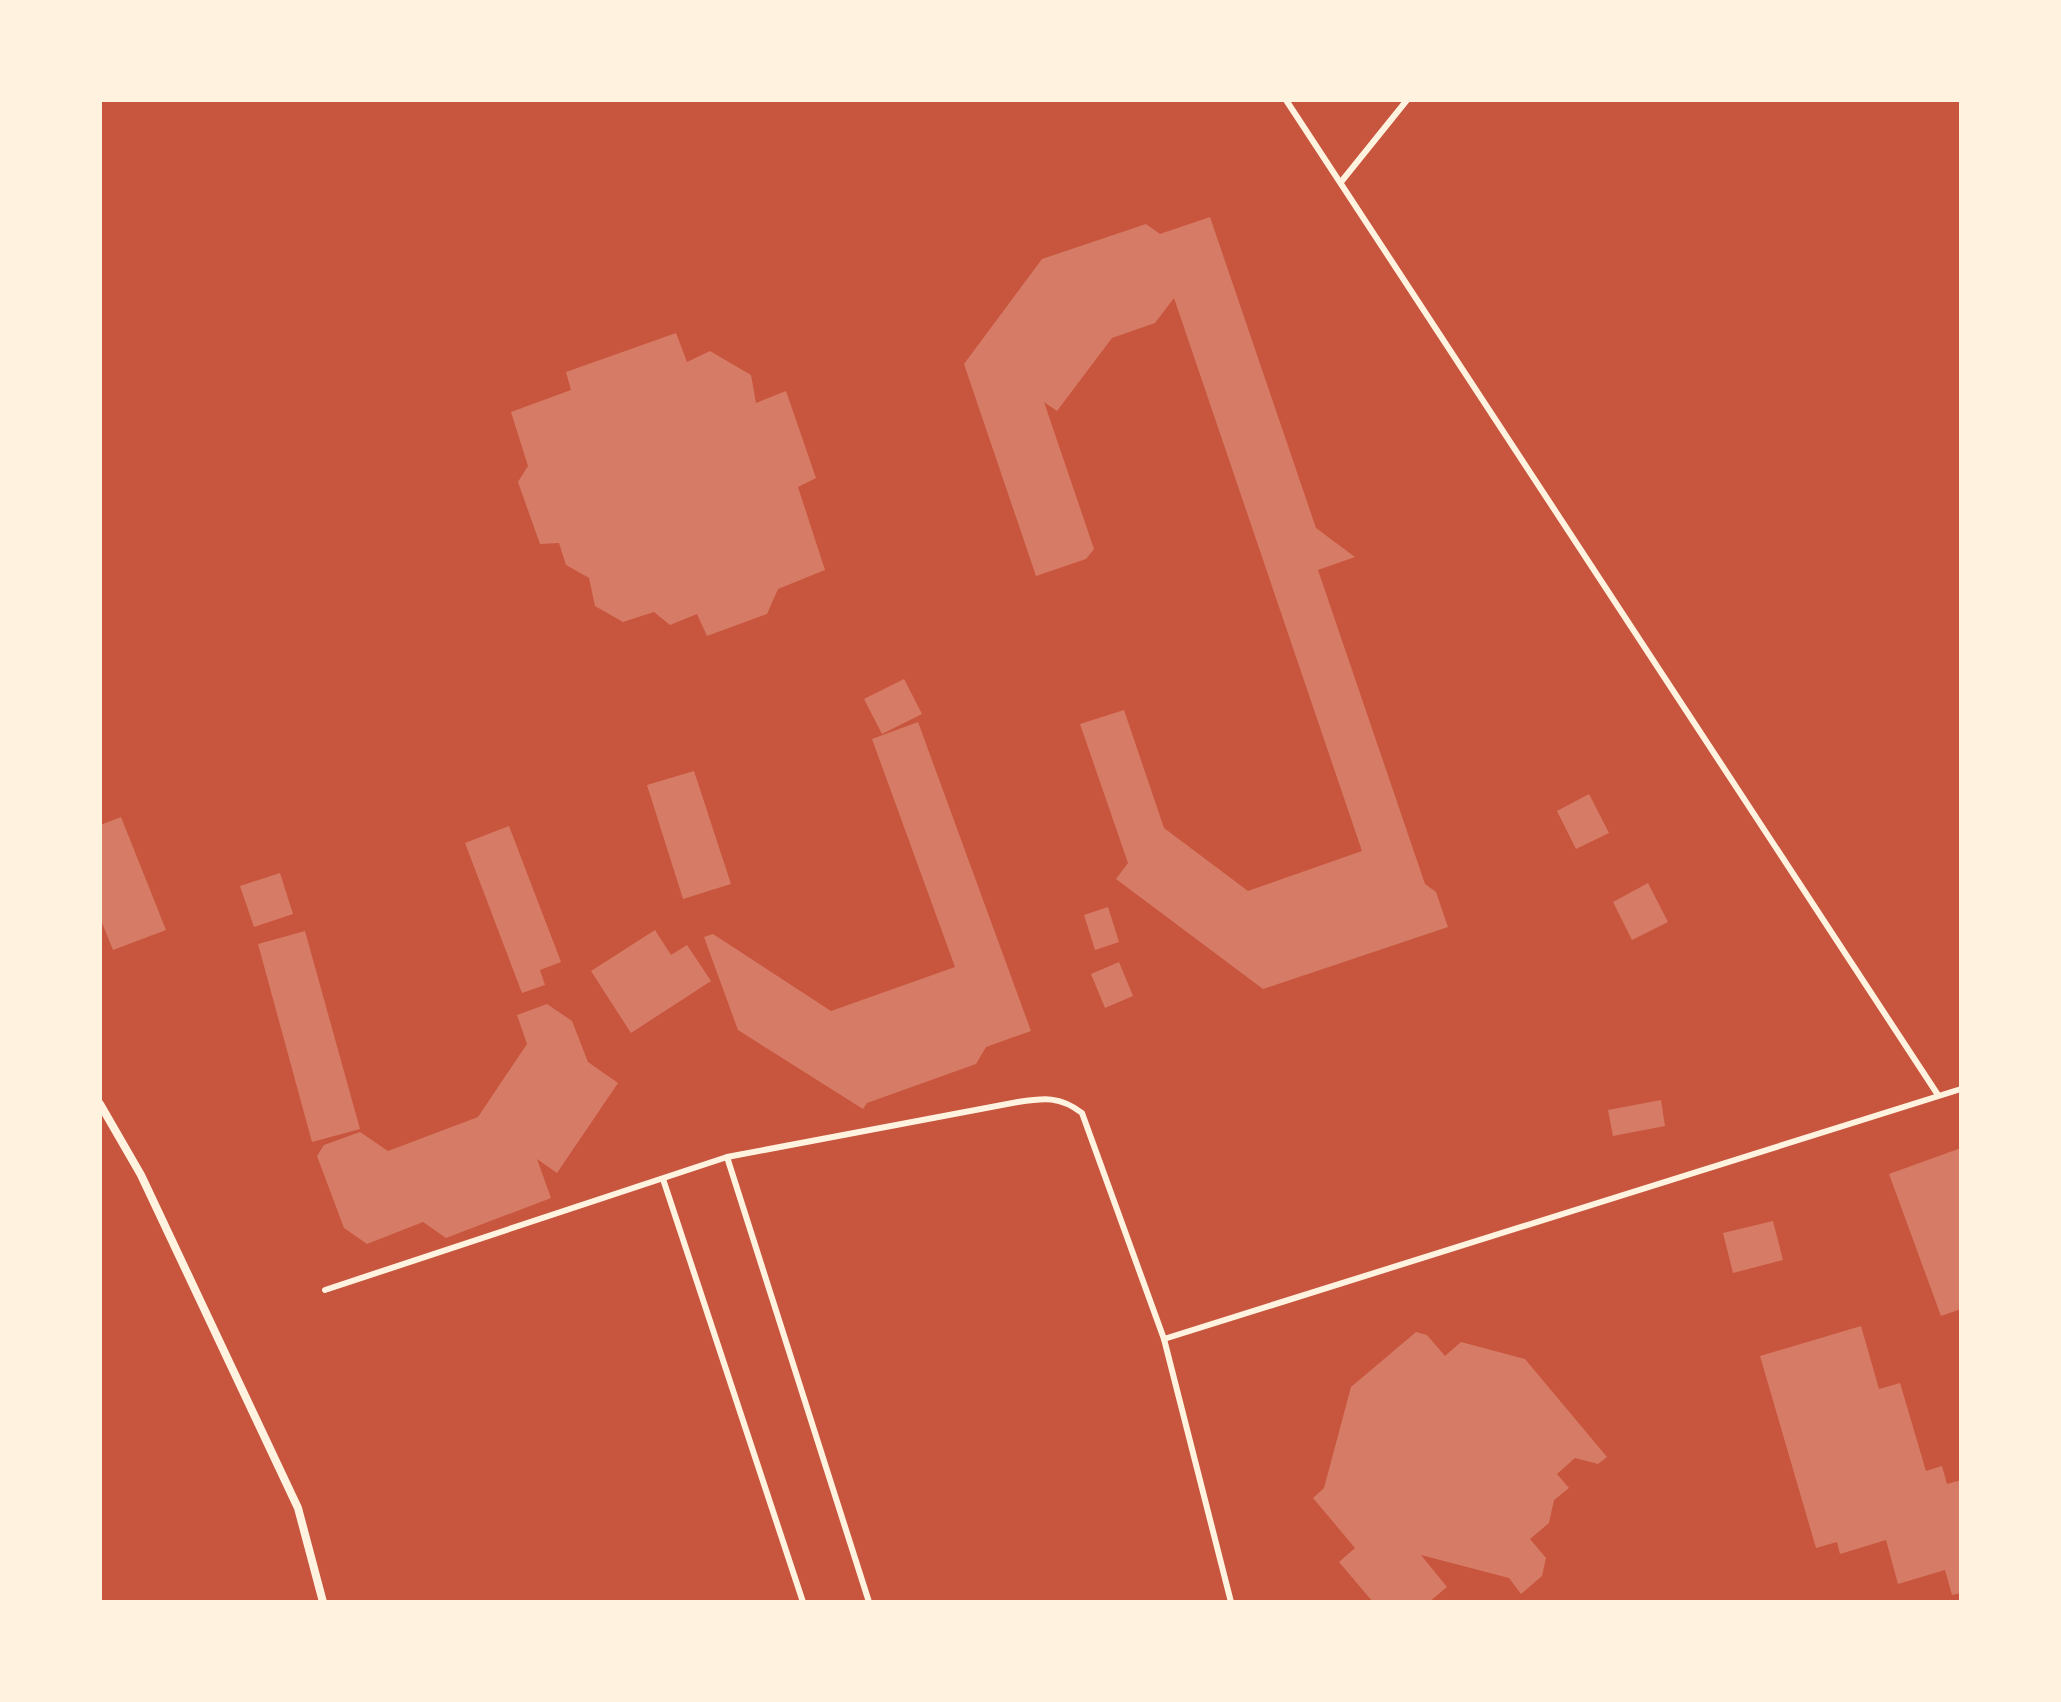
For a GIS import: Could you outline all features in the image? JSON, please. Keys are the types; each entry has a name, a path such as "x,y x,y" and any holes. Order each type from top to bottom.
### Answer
{"street":[{"path":"100,1104 141,1175 298,1508 323,1602"}],"lane":[{"path":"1286,100 1938,1095"},
{"path":"1341,182 1407,100"},
{"path":"1164,1339 1961,1089"},
{"path":"325,1290 727,1157 1018,1102 1049,1097 1067,1102 1082,1113 1164,1339 1231,1602"},
{"path":"727,1157 869,1602"},
{"path":"663,1179 803,1602"}],"building":[{"path":"1210,217 1316,528 1355,557 1318,570 1425,884 1436,892 1448,927 1263,989 1116,879 1128,863 1080,724 1124,710 1164,828 1248,891 1362,851 1174,298 1155,323 1112,338 1057,411 1044,402 1094,549 1086,559 1036,576 964,364 1042,259 1146,224 1160,234"},
{"path":"676,333 687,362 710,351 751,375 756,403 786,391 816,478 798,487 825,570 778,589 767,614 707,636 697,614 670,625 654,612 623,622 595,606 589,578 566,565 559,543 540,544 518,482 528,466 511,412 571,390 566,372"},
{"path":"904,679 922,714 882,734 864,699"},
{"path":"918,722 1031,1031 986,1047 976,1064 867,1103 863,1109 738,1030 704,937 713,934 831,1011 955,967 872,739"},
{"path":"694,771 731,884 683,899 647,785"},
{"path":"1589,794 1609,833 1576,849 1557,811"},
{"path":"121,817 166,930 113,950 100,918 100,825"},
{"path":"509,826 561,962 540,970 545,985 522,993 465,843"},
{"path":"280,873 293,914 254,927 240,886"},
{"path":"1648,883 1668,922 1632,940 1613,902"},
{"path":"1108,907 1119,942 1095,950 1084,915"},
{"path":"655,930 671,955 687,945 711,981 631,1033 591,971"},
{"path":"305,931 360,1129 312,1142 258,944"},
{"path":"1119,962 1133,996 1105,1008 1091,974"},
{"path":"547,1004 572,1021 588,1062 618,1083 557,1173 537,1159 551,1198 446,1238 423,1222 367,1244 344,1228 317,1156 324,1145 360,1132 388,1151 478,1117 527,1044 517,1015"},
{"path":"1661,1100 1665,1126 1613,1136 1608,1110"},
{"path":"1961,1148 1961,1309 1941,1316 1889,1174"},
{"path":"1773,1221 1783,1260 1733,1273 1723,1233"},
{"path":"1861,1326 1879,1389 1900,1383 1926,1471 1942,1466 1947,1484 1961,1480 1961,1593 1952,1595 1945,1570 1898,1584 1886,1540 1840,1554 1837,1542 1816,1548 1760,1356"},
{"path":"1416,1332 1427,1335 1445,1356 1461,1342 1525,1359 1607,1457 1598,1464 1575,1458 1557,1474 1569,1488 1554,1500 1549,1523 1530,1539 1546,1558 1542,1576 1521,1594 1509,1578 1421,1555 1447,1587 1429,1602 1373,1602 1339,1562 1355,1548 1313,1498 1324,1488 1351,1387"}]}
